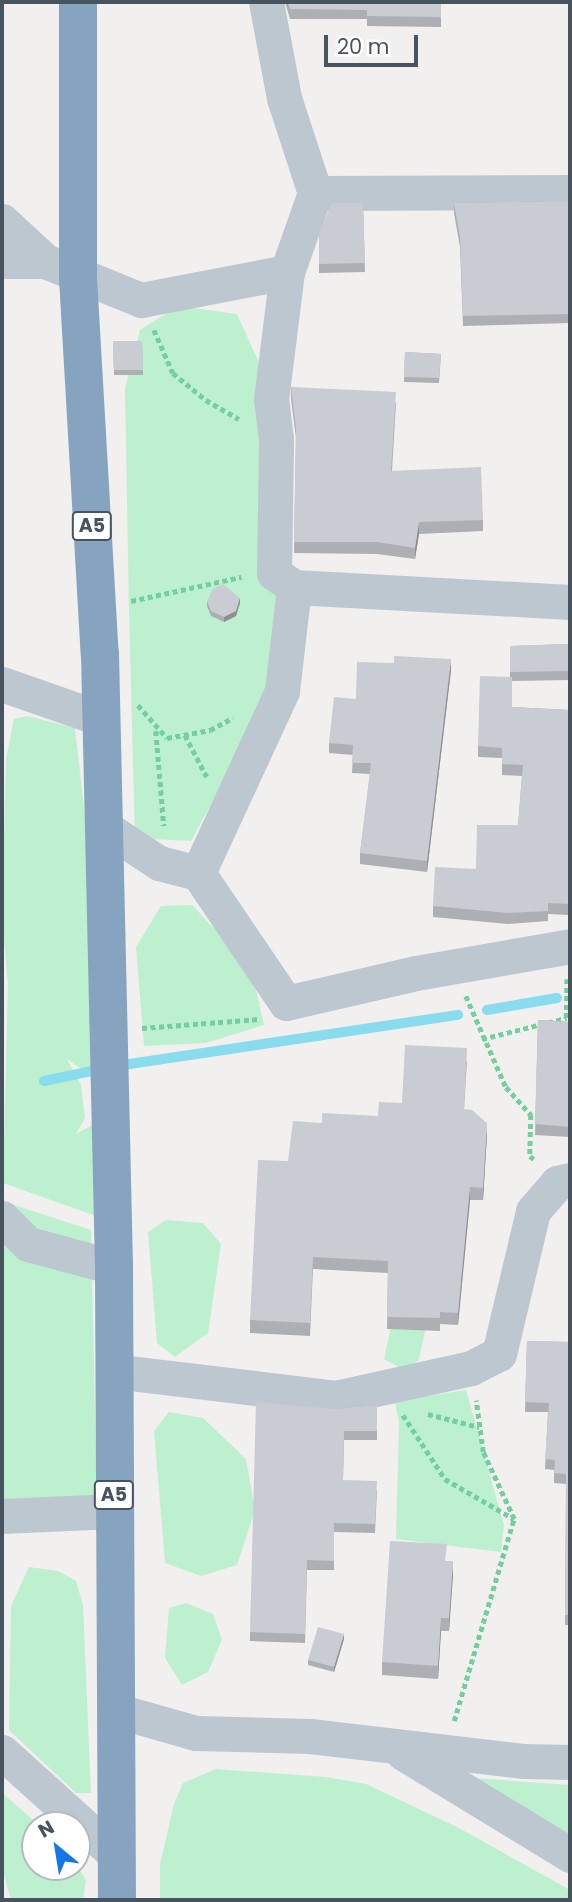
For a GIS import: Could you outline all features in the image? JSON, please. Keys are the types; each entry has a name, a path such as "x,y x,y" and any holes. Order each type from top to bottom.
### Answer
{"highway":[{"name":"A5","path":"78,2 62,270 95,605 103,826 114,1267 117,1900"}],"street":[{"path":"198,873 282,691 284,580 276,439 271,400 287,272 315,193 284,98 266,2"},
{"path":"315,193 570,192"},
{"path":"2,221 62,270"},
{"path":"2,261 62,270 141,300 287,272"},
{"path":"284,580 570,602"},
{"path":"2,684 99,718"},
{"path":"103,826 159,863 198,873 286,1003 454,966 569,946"},
{"path":"113,1371 335,1398 396,1401 499,1354 533,1211 557,1183 570,1180"},
{"path":"2,1218 28,1244 114,1267"},
{"path":"2,1516 114,1511"},
{"path":"118,1711 195,1733 310,1736 393,1748 570,1762"},
{"path":"393,1748 570,1855"},
{"path":"2,1752 116,1855"}],"path":[{"path":"141,300 173,373 205,400 276,439"},
{"path":"95,605 168,596 219,580 284,580"},
{"path":"132,697 156,730 167,738 210,730 282,691"},
{"path":"156,730 166,812 159,863"},
{"path":"185,735 203,772 228,806"},
{"path":"482,1039 566,1018 569,946"},
{"path":"454,966 482,1039 506,1087 531,1115 530,1156 570,1180"},
{"path":"107,1039 266,1016"},
{"path":"453,1726 514,1519 483,1452 471,1368"},
{"path":"396,1401 479,1426"},
{"path":"396,1401 445,1479 514,1519"}],"green space":[{"path":"178,306 237,314 261,367 285,600 277,682 191,841 135,838 129,611 125,388 140,330"},
{"path":"27,716 75,728 89,852 97,1080 67,1059 81,1085 85,1118 76,1134 96,1123 96,1216 3,1183 8,985 2,916 6,759 14,719"},
{"path":"192,905 251,968 264,1025 206,1043 144,1046 136,947 161,906"},
{"path":"2,1201 91,1230 97,1501 2,1506"},
{"path":"166,1220 203,1223 221,1244 208,1333 175,1357 157,1343 148,1232"},
{"path":"433,1294 419,1359 406,1371 384,1359 395,1309"},
{"path":"466,1390 504,1525 501,1552 396,1539 399,1422 395,1401"},
{"path":"169,1412 203,1418 246,1459 255,1510 237,1565 201,1576 165,1563 154,1431"},
{"path":"29,1567 58,1571 76,1581 83,1605 91,1793 76,1793 9,1730 11,1606"},
{"path":"186,1603 213,1614 222,1640 208,1672 182,1685 165,1658 169,1608"},
{"path":"216,1769 326,1777 366,1784 459,1828 570,1890 570,1900 160,1900 160,1864 174,1804 183,1783"},
{"path":"434,1775 570,1785 570,1849"},
{"path":"2,1793 23,1811 21,1881 86,1881 83,1900 11,1900 2,1868"}],"building":[{"path":"288,2 441,2 441,17 367,16 367,10 290,9"},
{"path":"570,201 570,314 463,316 460,237 454,203"},
{"path":"332,203 363,203 365,263 319,264 319,233"},
{"path":"113,341 142,341 143,370 114,370"},
{"path":"405,352 441,354 439,378 404,377"},
{"path":"291,387 396,392 391,471 481,467 483,520 419,522 415,548 377,542 294,542 296,428"},
{"path":"223,584 240,598 236,611 224,617 211,611 207,601 213,589"},
{"path":"570,644 570,671 510,672 510,646"},
{"path":"394,656 451,659 427,861 360,853 371,763 352,763 353,745 329,743 334,697 356,699 357,662 394,663"},
{"path":"480,676 512,677 512,707 570,710 570,904 548,903 548,911 508,913 433,906 435,867 476,869 477,825 518,825 523,765 502,764 502,748 478,746"},
{"path":"538,1020 570,1022 570,1127 535,1124"},
{"path":"405,1045 467,1048 464,1109 472,1110 487,1123 483,1188 470,1187 458,1313 440,1312 440,1318 387,1317 388,1261 313,1257 310,1323 250,1320 258,1160 288,1161 293,1121 322,1123 322,1113 378,1116 379,1102 402,1103"},
{"path":"527,1341 570,1342 570,1615 565,1615 566,1474 554,1473 555,1460 545,1459 549,1403 525,1402"},
{"path":"256,1402 333,1409 377,1405 377,1431 344,1431 343,1480 377,1481 375,1524 334,1523 334,1561 307,1560 305,1634 250,1632"},
{"path":"390,1541 447,1544 445,1561 453,1561 449,1618 441,1618 438,1666 382,1662"},
{"path":"318,1627 344,1634 334,1667 308,1660"}],"waterway":[{"path":"487,1010 557,998"},
{"path":"116,1066 458,1015"},
{"path":"44,1081 101,1069"}]}
